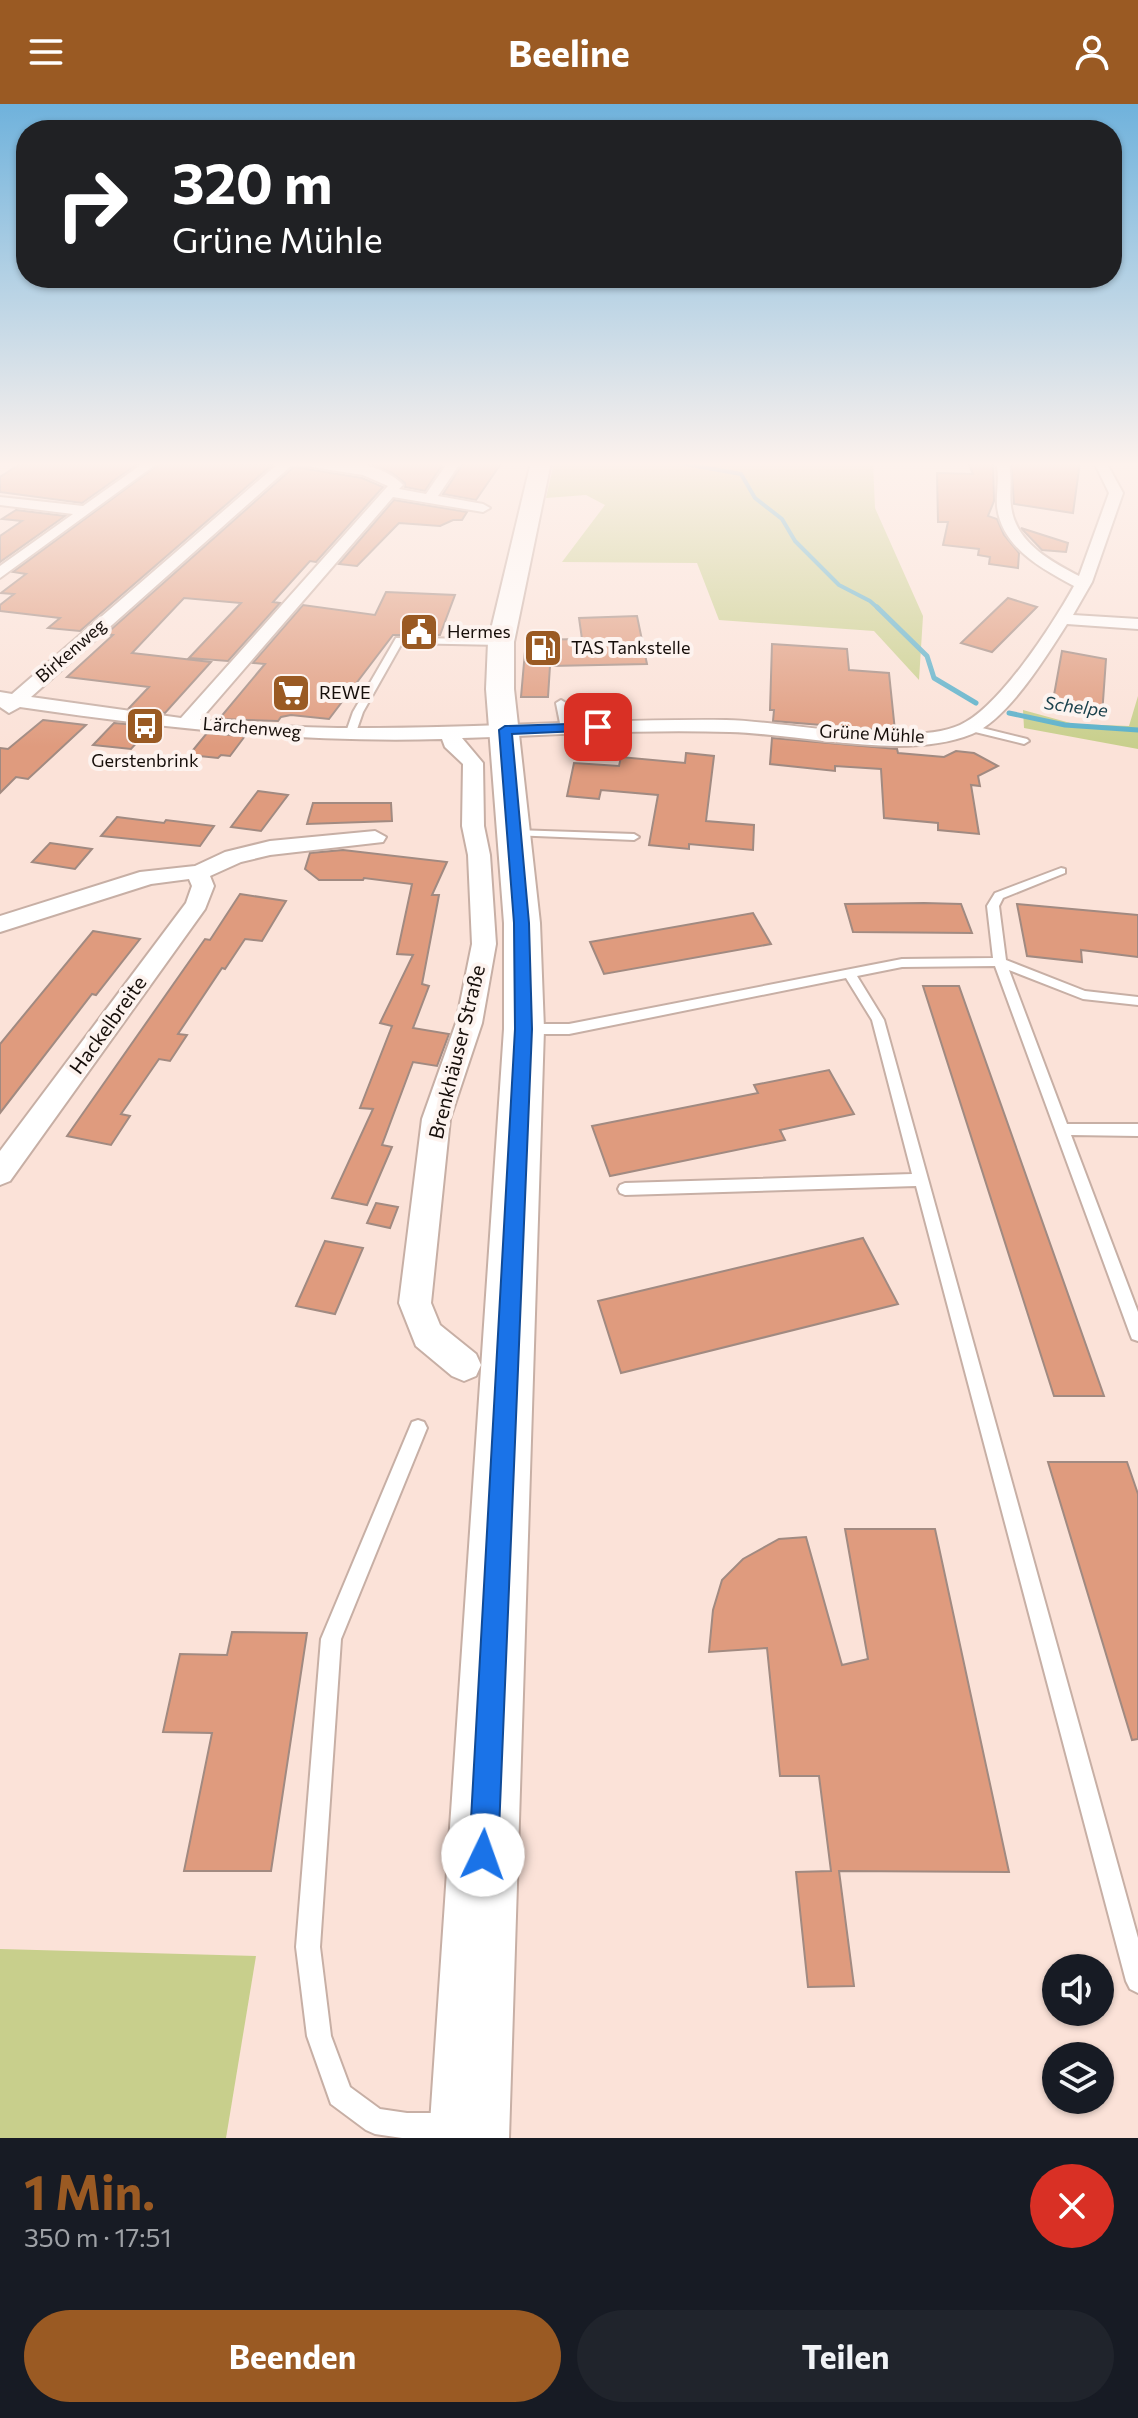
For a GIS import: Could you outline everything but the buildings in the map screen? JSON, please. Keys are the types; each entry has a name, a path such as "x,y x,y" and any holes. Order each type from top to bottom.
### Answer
{"main road":[{"path":"470,2132 485,1371 524,1029 522,923 500,689 501,642 520,557"}],"street":[{"path":"0,573 22,557"},
{"name":"Birkenweg","path":"0,716 8,699 176,557"},
{"path":"188,722 333,557"},
{"path":"1037,557 1082,584"},
{"path":"970,728 1001,699 1063,619 1092,557"},
{"path":"1063,619 1138,624"},
{"name":"Lärchenweg","path":"8,699 265,732 350,735 505,730"},
{"name":"Grüne Mühle","path":"505,730 734,726 912,739 956,734 970,728"},
{"name":"Brenkhäuser Straße","path":"452,732 452,743 473,763 473,826 479,855 484,944 469,1023 436,1119 415,1303 428,1335 485,1371"},
{"path":"0,924 148,877 198,873 233,857 270,848 375,837"},
{"name":"Hackelbreite","path":"0,1173 197,904 203,886 198,873"}],"lane":[{"path":"350,735 358,712 399,640 501,642"},
{"path":"561,703 566,728"},
{"path":"970,728 1024,741"},
{"path":"515,833 634,837"},
{"path":"1061,871 999,896 993,906 1000,962 1133,1310 1138,1334"},
{"path":"524,1029 569,1029 902,963 1000,962 1083,995 1138,1001"},
{"path":"850,975 878,1020 1138,1981"},
{"path":"1062,1129 1138,1130"},
{"path":"625,1189 921,1180"},
{"path":"418,1428 331,1639 308,1947 319,2036 340,2095 375,2121 470,2132"}],"green space":[{"path":"566,557 897,557 923,616 919,680 874,631 719,620 697,563 562,562"},
{"path":"1138,696 1138,749 1024,728 1023,710 1074,724 1129,726"},
{"path":"0,1949 256,1956 226,2138 0,2138"}],"waterway":[{"name":"Schelpe","path":"811,557 839,585 879,609"},
{"name":"Schelpe","path":"877,607 927,656 934,678 976,703"},
{"name":"Schelpe","path":"1009,713 1065,725 1138,730"}],"place":[{"name":"Hermes","path":"419,632"},
{"name":"TAS Tankstelle","path":"543,648"},
{"name":"REWE","path":"291,693"},
{"name":"Gerstenbrink","path":"145,726"}],"route":[{"path":"483,1855 524,1029 522,923 505,730 598,727"}]}
